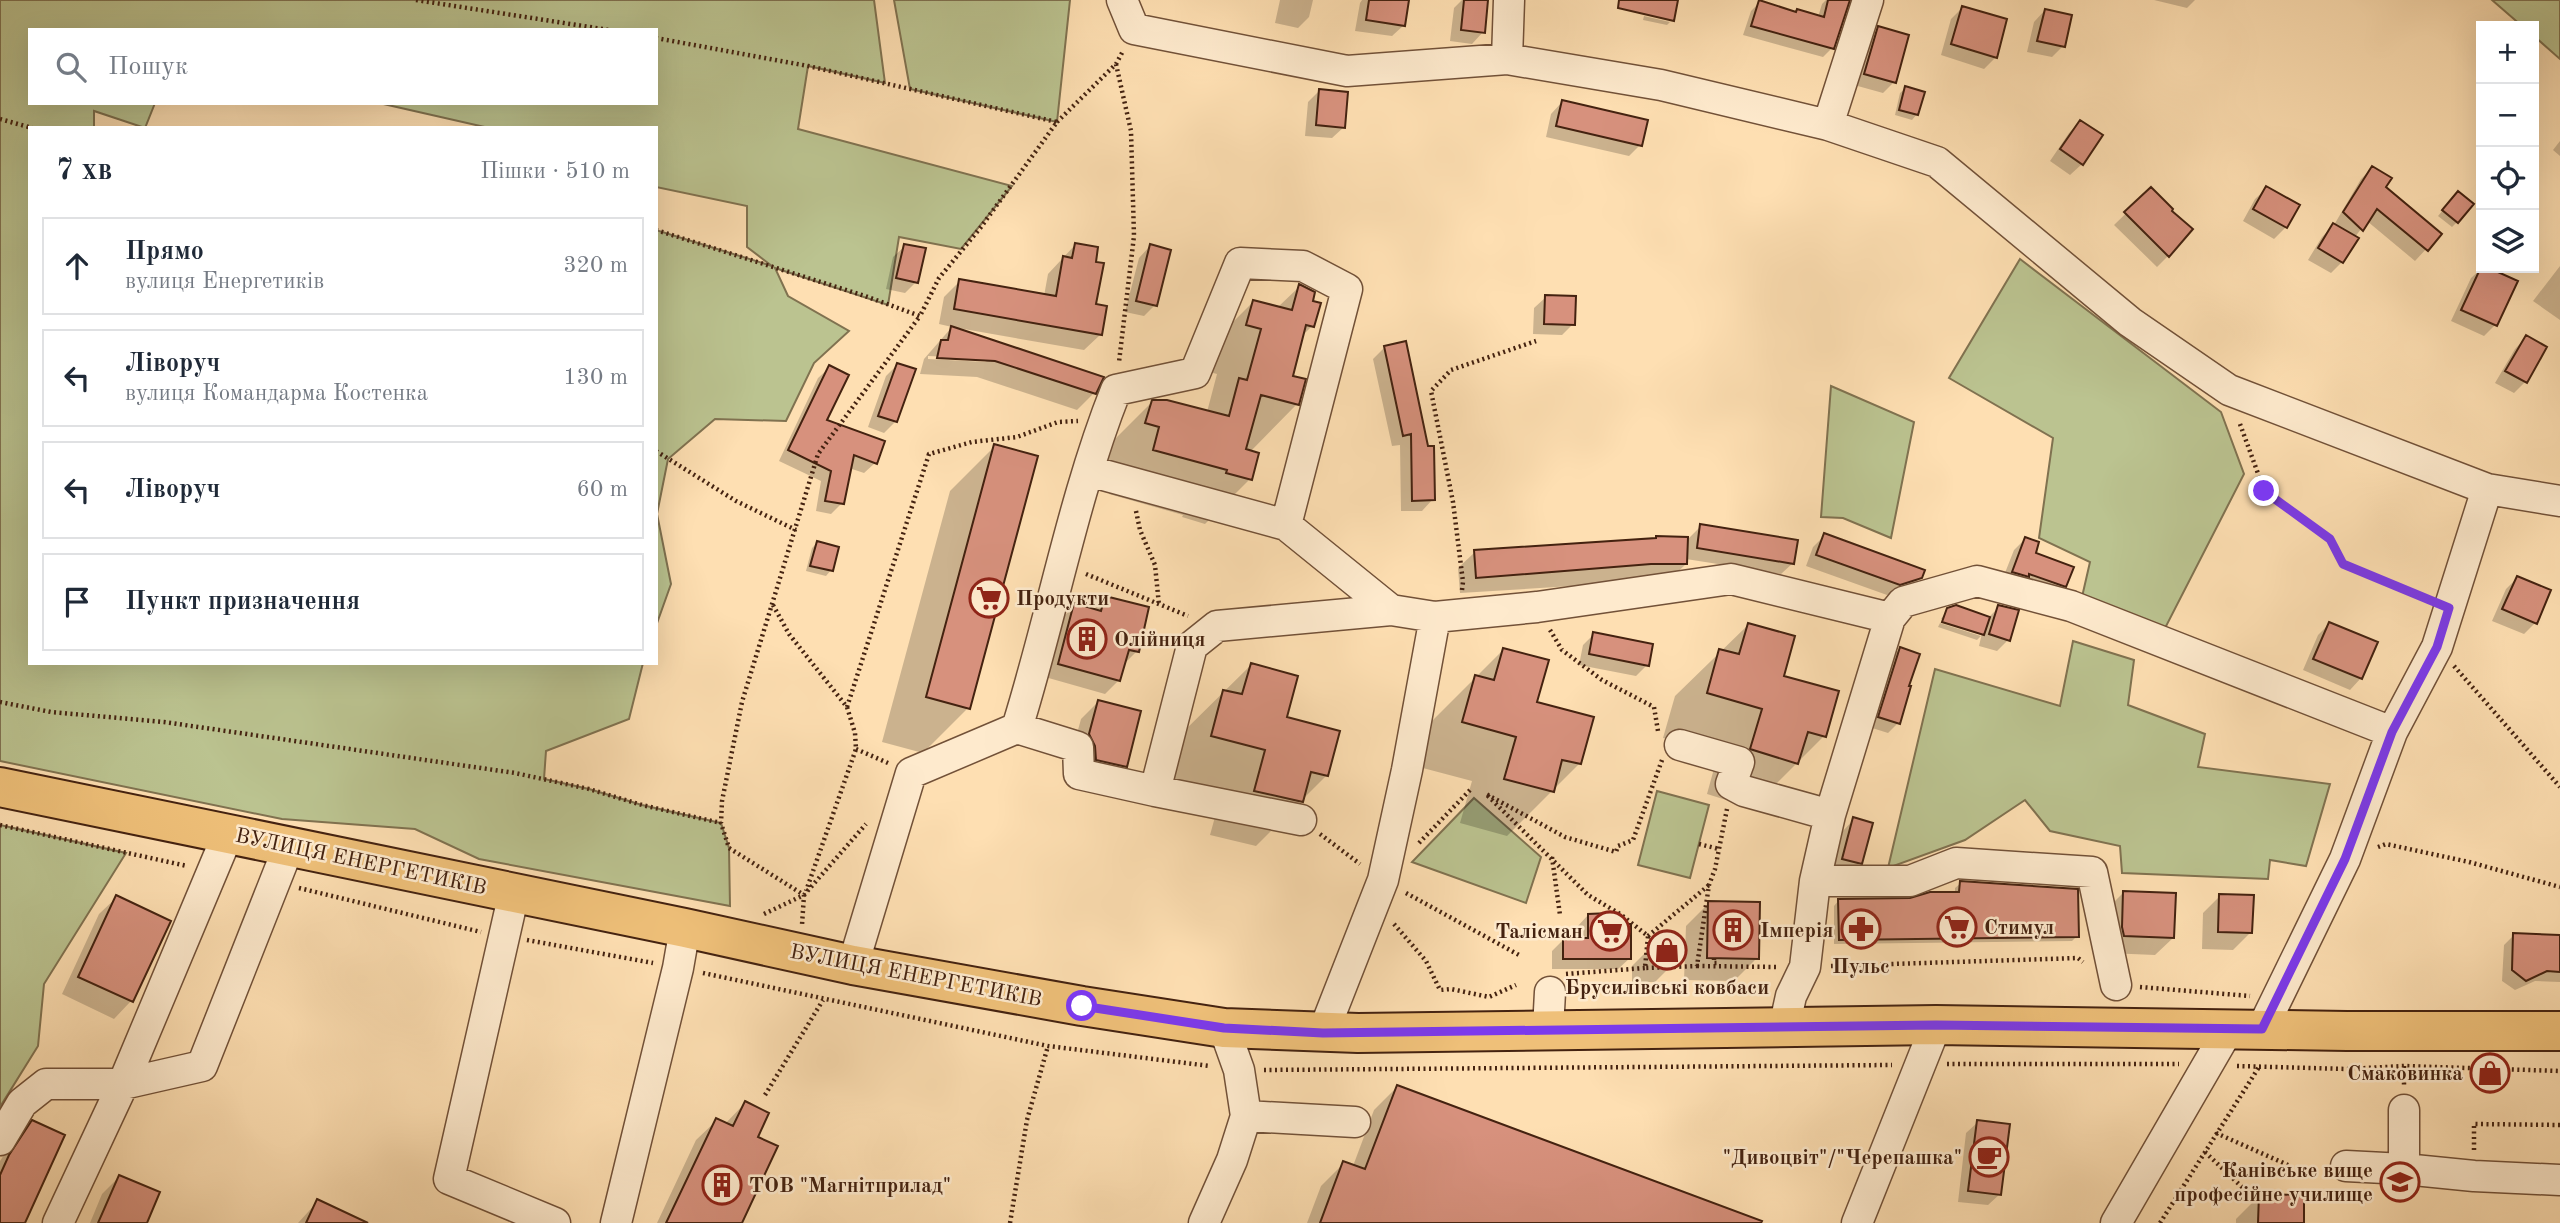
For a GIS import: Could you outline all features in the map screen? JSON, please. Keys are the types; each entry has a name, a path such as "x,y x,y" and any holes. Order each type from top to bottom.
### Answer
{"main road":[{"name":"ВУЛИЦЯ ЕНЕРГЕТИКІВ","path":"0,787 853,965 1224,1028 1323,1033 1936,1025 2560,1031"}],"street":[{"path":"1122,0 1134,29 1347,71 1507,59 1661,85 1828,125 1937,162 2130,322 2229,390 2487,489 2560,501"},
{"path":"1507,59 1509,0"},
{"path":"1828,125 1868,0"},
{"path":"1017,727 1089,471 1116,390 1195,373 1240,263 1303,266 1347,289 1286,525"},
{"path":"1089,471 1286,525 1391,610"},
{"path":"2116,1223 2246,1028 2345,859 2392,732 2437,647 2487,489"},
{"path":"1155,791 1192,646 1217,626 1391,610 1446,615 1536,607 1731,579 1890,618"},
{"path":"1784,1028 1790,996 1805,967 1815,881 1830,815 1890,618 1903,602 1977,581 2071,606 2392,732"},
{"path":"1323,1033 1383,880 1406,770 1446,615"},
{"path":"853,965 911,773 1017,727 1078,747 1079,774 1301,820"},
{"path":"1667,745 1739,762 1731,784 1744,791 1830,815"},
{"path":"58,1223 123,1084 228,834"},
{"path":"0,1140 22,1103 46,1084 123,1084 202,1066 289,846"},
{"path":"1815,881 1910,881 1956,863 2092,872 2116,985"},
{"path":"514,893 449,1179 555,1223"},
{"path":"616,1223 678,968 702,932"},
{"path":"1548,1029 1556,983"},
{"path":"1857,1223 1936,1025"},
{"path":"1204,1223 1232,1160 1246,1116 1239,1070 1224,1028"},
{"path":"2404,1110 2404,1169"},
{"path":"1246,1116 1355,1122"},
{"path":"2346,1166 2560,1180"}],"path":[{"path":"416,0 596,28"},
{"path":"804,895 729,848 721,823 722,801 742,702 818,454 920,316 939,278 981,228 1057,122 1116,64 1134,29"},
{"path":"658,38 808,66 1057,122"},
{"path":"1116,64 1131,131 1134,236 1116,390"},
{"path":"0,119 28,127"},
{"path":"658,231 920,316"},
{"path":"1446,615 1463,582 1453,502 1431,391 1451,370 1536,341"},
{"path":"2229,390 2264,491 2330,539 2343,564 2449,608"},
{"path":"848,707 929,454 972,442 1017,438 1058,422 1104,420"},
{"path":"658,452 736,501 796,530"},
{"path":"1063,565 1217,626"},
{"path":"773,605 789,634 848,707 855,733 856,749 804,895 800,954"},
{"path":"1536,607 1562,650 1602,680 1654,707 1667,745 1633,840 1618,846 1616,852 1565,837 1486,793 1588,895 1620,914 1648,936"},
{"path":"2437,647 2560,787"},
{"path":"0,702 51,712 164,722 515,773 721,823"},
{"path":"856,749 911,773"},
{"path":"1556,983 1645,968 1697,966 1709,885 1719,849 1731,784"},
{"path":"1418,844 1471,789"},
{"path":"702,932 804,895 867,824"},
{"path":"1699,844 1719,849"},
{"path":"2345,859 2386,845 2469,862 2560,887"},
{"path":"1552,857 1560,915"},
{"path":"1645,968 1648,936 1709,885"},
{"path":"1392,923 1426,961 1440,990 1451,989 1489,997 1516,985"},
{"path":"1714,958 1714,963 1719,963"},
{"path":"765,1095 822,1000"},
{"path":"1010,1223 1027,1120 1048,1046"},
{"path":"2160,1223 2259,1068"},
{"path":"2474,1125 2560,1125"},
{"path":"2216,1133 2288,1165"},
{"path":"2205,1152 2243,1188"}],"green space":[{"path":"0,0 874,0 885,83 808,66 798,129 1012,186 961,249 899,237 888,305 775,268 788,296 849,331 814,363 786,421 715,419 668,459 658,509 658,231 772,266 747,247 747,206 658,187 658,126 480,126 388,105 658,105 658,28 28,28 28,105 154,105 146,126 94,111 94,126 28,126 28,665 642,665 629,719 546,751 544,779 721,823 729,848 730,906 479,859 415,829 282,819 0,761"},
{"path":"894,0 1070,0 1057,122 910,89"},
{"path":"2492,0 2560,0 2560,59 2539,40 2539,21 2516,21"},
{"path":"2020,259 2221,412 2244,474 2161,636 2082,597 2090,562 2039,538 2053,438 1949,378"},
{"path":"1831,386 1914,422 1891,538 1843,518 1821,517"},
{"path":"658,519 671,584 658,620"},
{"path":"2073,641 2134,660 2128,705 2205,734 2198,767 2330,784 2306,866 2270,860 2268,879 2122,873 2120,846 2050,831 2025,800 1965,840 1888,868 1935,669 2060,706"},
{"path":"1657,791 1709,805 1690,878 1638,865"},
{"path":"1474,798 1541,857 1526,903 1412,862"},
{"path":"0,825 126,853 44,984 38,1046 0,1107"}],"building":[{"path":"1369,0 1409,0 1405,26 1366,20"},
{"path":"1464,0 1488,0 1485,33 1461,30"},
{"path":"1619,0 1678,0 1674,21 1618,8"},
{"path":"1759,0 1796,12 1797,9 1824,17 1828,0 1850,0 1834,49 1751,26"},
{"path":"1962,6 2007,19 1997,58 1951,44"},
{"path":"2045,9 2072,15 2065,47 2037,41"},
{"path":"1878,26 1909,35 1896,83 1864,74"},
{"path":"1905,86 1925,92 1918,115 1899,110"},
{"path":"1319,89 1348,92 1345,128 1316,125"},
{"path":"1562,100 1648,120 1642,146 1556,126"},
{"path":"2080,120 2103,135 2083,165 2060,149"},
{"path":"2372,166 2392,178 2386,187 2442,234 2428,251 2377,209 2363,231 2343,212"},
{"path":"2266,186 2300,205 2287,228 2253,209"},
{"path":"2151,187 2172,211 2193,229 2169,257 2124,212"},
{"path":"2458,191 2474,204 2458,223 2442,210"},
{"path":"2333,223 2359,238 2343,263 2318,248"},
{"path":"1075,243 1098,247 1096,262 1104,263 1096,304 1107,306 1102,335 954,309 959,279 1056,296 1063,256 1072,258"},
{"path":"904,244 926,248 918,283 896,278"},
{"path":"1150,244 1171,250 1157,306 1136,301"},
{"path":"2478,273 2500,273 2518,281 2497,326 2461,310"},
{"path":"1299,284 1315,292 1313,301 1321,303 1314,327 1306,325 1293,376 1306,379 1299,405 1261,395 1246,449 1259,453 1252,480 1226,473 1227,470 1153,450 1159,427 1145,423 1152,400 1167,400 1229,416 1239,378 1247,380 1261,329 1246,325 1253,300 1292,310"},
{"path":"1545,295 1576,296 1575,325 1544,324"},
{"path":"951,326 1104,377 1096,394 995,361 937,358 941,340 948,340"},
{"path":"2526,335 2547,347 2527,383 2505,371"},
{"path":"1406,341 1428,446 1434,446 1435,500 1412,501 1411,434 1403,436 1384,346"},
{"path":"897,363 916,369 897,422 878,416"},
{"path":"829,365 849,375 827,420 885,441 877,464 854,455 844,504 825,501 831,471 788,450"},
{"path":"994,444 1038,456 970,709 926,697"},
{"path":"1700,524 1798,540 1794,564 1697,548"},
{"path":"1824,533 1925,570 1922,578 1900,585 1816,555"},
{"path":"1656,536 1688,537 1687,564 1651,564 1476,578 1474,550"},
{"path":"2025,537 2039,542 2036,553 2074,567 2066,587 2029,574 2029,577 2012,572"},
{"path":"817,541 839,547 833,571 810,566"},
{"path":"2517,576 2551,590 2537,624 2502,609"},
{"path":"1105,596 1149,607 1139,652 1129,650 1120,681 1058,664 1074,603 1101,611"},
{"path":"1956,605 1990,617 1984,635 1942,622 1947,608"},
{"path":"1998,605 2019,610 2010,641 1989,634"},
{"path":"2329,622 2378,642 2362,679 2313,659"},
{"path":"1748,623 1795,636 1784,676 1839,691 1826,737 1808,732 1798,764 1750,749 1762,709 1707,693 1719,649 1739,654"},
{"path":"1593,632 1653,644 1649,666 1589,654"},
{"path":"1900,647 1920,654 1900,724 1878,717"},
{"path":"1503,648 1549,660 1537,702 1594,717 1581,764 1562,760 1554,792 1504,779 1516,737 1462,722 1475,675 1494,680"},
{"path":"1251,663 1298,676 1287,717 1340,731 1328,776 1311,772 1303,802 1254,791 1265,750 1211,736 1223,690 1242,694"},
{"path":"1098,700 1141,711 1127,767 1096,760 1095,746 1089,734"},
{"path":"1853,817 1873,823 1862,864 1842,859"},
{"path":"1960,881 2078,889 2079,937 1839,940 1838,899 1910,898 1930,892 1959,892"},
{"path":"2123,891 2176,893 2174,938 2124,936"},
{"path":"2219,894 2254,895 2252,933 2218,932"},
{"path":"116,895 171,921 133,1002 78,977"},
{"name":"Імперія","path":"1708,901 1760,902 1759,959 1707,958"},
{"name":"Талісман","path":"1610,913 1610,924 1631,924 1631,959 1563,959 1563,938 1588,938 1588,914"},
{"path":"2513,933 2560,935 2560,972 2547,971 2526,981 2512,970"},
{"name":"Брусилівські ковбаси","path":"1655,941 1680,941 1680,960 1655,960"},
{"path":"1397,1085 1762,1221 1320,1223 1343,1161 1365,1169"},
{"name":"ТОВ \"Магнітприлад\"","path":"745,1101 769,1113 758,1137 778,1146 742,1223 666,1223 716,1118 733,1126"},
{"path":"32,1120 65,1135 25,1223 0,1223 0,1175 9,1155"},
{"name":"\"Дивоцвіт\"/\"Черепашка\"","path":"1977,1120 2010,1124 2001,1195 1968,1191"},
{"path":"119,1175 160,1192 147,1223 98,1223"},
{"path":"2259,1194 2304,1195 2304,1223 2258,1223"},
{"path":"317,1199 368,1223 306,1223"}],"place":[{"name":"Продукти","path":"989,598"},
{"name":"Олійниця","path":"1087,639"},
{"name":"Стимул","path":"1957,927"},
{"name":"Пульс","path":"1861,929"},
{"name":"Імперія","path":"1733,930"},
{"name":"Талісман","path":"1610,931"},
{"name":"Брусилівські ковбаси","path":"1667,950"},
{"name":"Смаковинка","path":"2490,1073"},
{"name":"\"Дивоцвіт\"/\"Черепашка\"","path":"1989,1157"},
{"name":"Канівське вище професійне училище","path":"2400,1182"},
{"name":"ТОВ \"Магнітприлад\"","path":"722,1185"}],"route":[{"path":"1082,1006 1224,1028 1323,1033 1936,1025 2262,1029 2345,859 2392,732 2437,647 2449,608 2343,564 2330,539 2264,491"}]}
